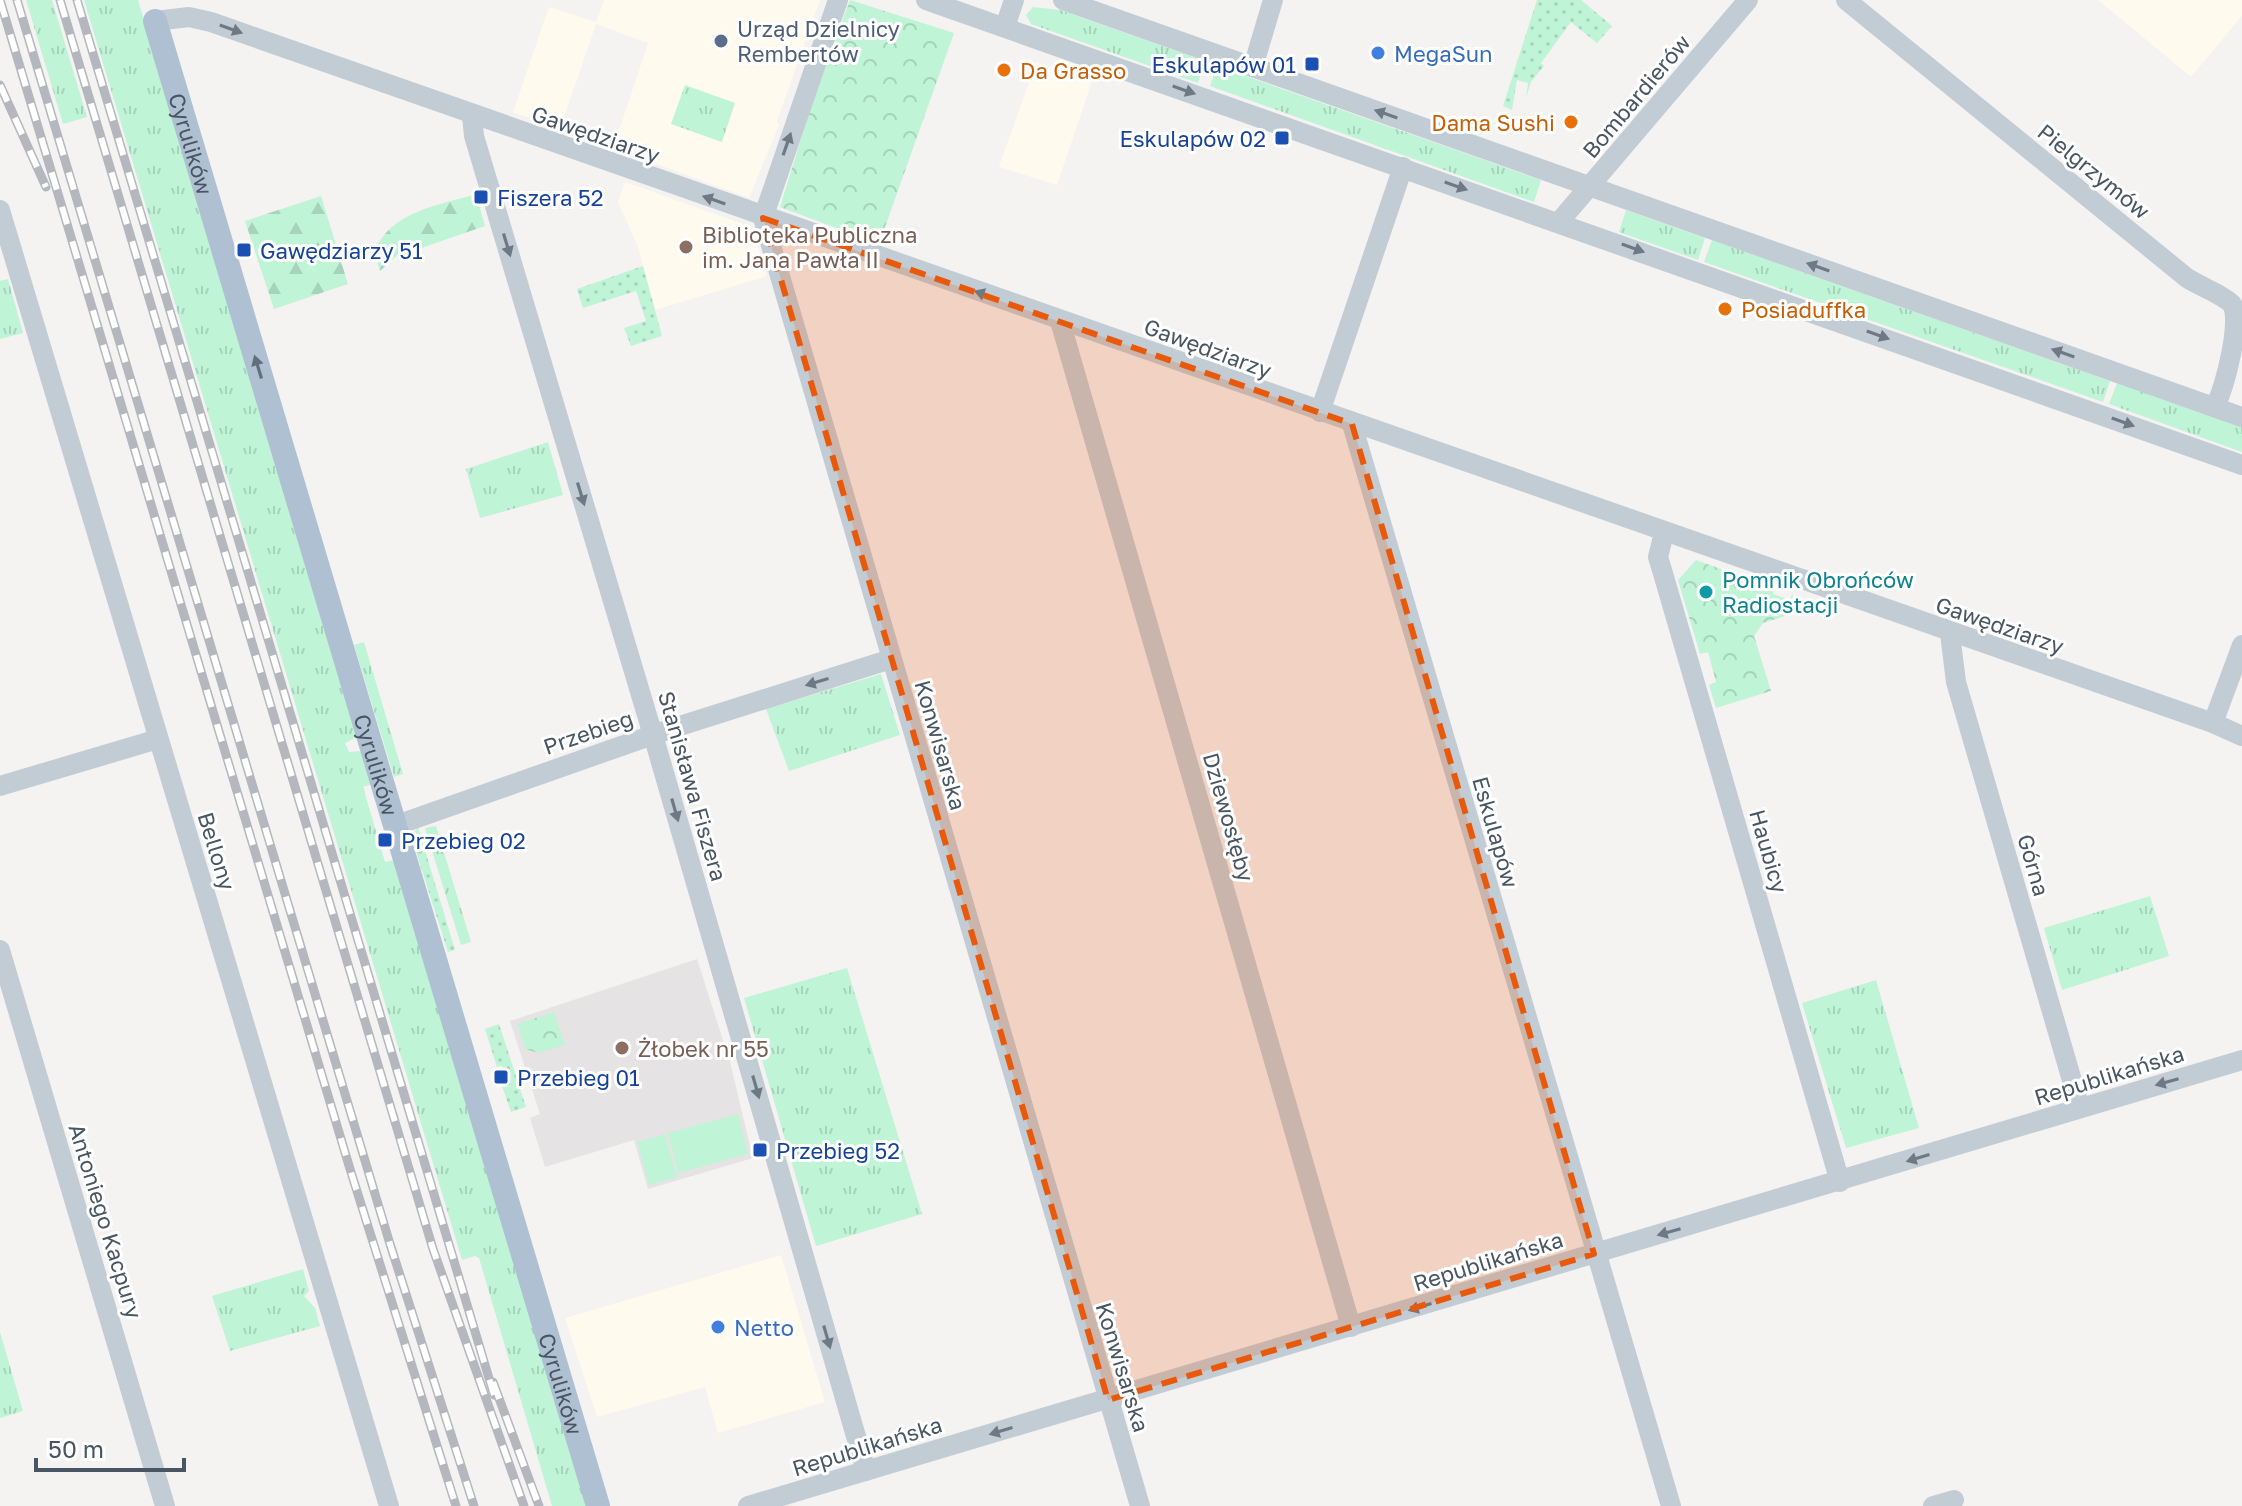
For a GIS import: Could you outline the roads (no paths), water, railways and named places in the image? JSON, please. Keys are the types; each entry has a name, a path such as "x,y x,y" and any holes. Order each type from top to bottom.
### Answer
{"main road":[{"name":"Cyrulików","path":"155,21 598,1506"}],"street":[{"path":"763,218 838,0"},
{"path":"926,0 2242,465"},
{"path":"1005,27 1014,0"},
{"path":"1063,0 2242,417"},
{"path":"1253,67 1273,0"},
{"name":"Bombardierów","path":"1559,222 1748,0"},
{"name":"Pielgrzymów","path":"1846,0 2187,278 2232,304 2240,323 2223,390 2215,407"},
{"name":"Gawędziarzy","path":"155,21 189,17 211,22 1950,634 2213,723 2241,739"},
{"name":"Stanisława Fiszera","path":"472,116 474,136 653,735 866,1471"},
{"path":"1320,412 1403,167"},
{"name":"Bellony","path":"0,210 389,1506"},
{"name":"Konwisarska","path":"763,218 1140,1506"},
{"name":"Dziewosłęby","path":"1060,321 1351,1327"},
{"name":"Eskulapów","path":"1352,424 1594,1254 1671,1506"},
{"name":"Haubicy","path":"1664,533 1658,557 1840,1182"},
{"name":"Górna","path":"1950,634 1956,682 2080,1108"},
{"path":"2213,723 2242,645"},
{"name":"Przebieg","path":"394,826 653,735 891,659"},
{"path":"0,786 158,739"},
{"name":"Antoniego Kacpury","path":"0,950 165,1506"},
{"name":"Republikańska","path":"748,1506 2242,1060"},
{"path":"1933,1506 1954,1500"}],"railway":[{"path":"0,0 350,1169 456,1506"},
{"path":"17,0 390,1244 474,1506"},
{"path":"60,0 433,1249 524,1506"},
{"path":"77,0 494,1395"},
{"path":"0,85 46,187"},
{"path":"493,1382 539,1506"}],"place":[{"name":"Urząd Dzielnicy Rembertów","path":"721,41"},
{"name":"MegaSun","path":"1378,53"},
{"name":"Eskulapów 01","path":"1312,64"},
{"name":"Da Grasso","path":"1004,70"},
{"name":"Dama Sushi","path":"1571,122"},
{"name":"Eskulapów 02","path":"1282,138"},
{"name":"Fiszera 52","path":"481,197"},
{"name":"Biblioteka Publiczna im. Jana Pawła II","path":"686,247"},
{"name":"Gawędziarzy 51","path":"244,250"},
{"name":"Posiaduffka","path":"1725,309"},
{"name":"Pomnik Obrońców Radiostacji","path":"1706,592"},
{"name":"Przebieg 02","path":"385,840"},
{"name":"Żłobek nr 55","path":"622,1048"},
{"name":"Przebieg 01","path":"501,1077"},
{"name":"Przebieg 52","path":"760,1150"},
{"name":"Netto","path":"718,1327"}]}
